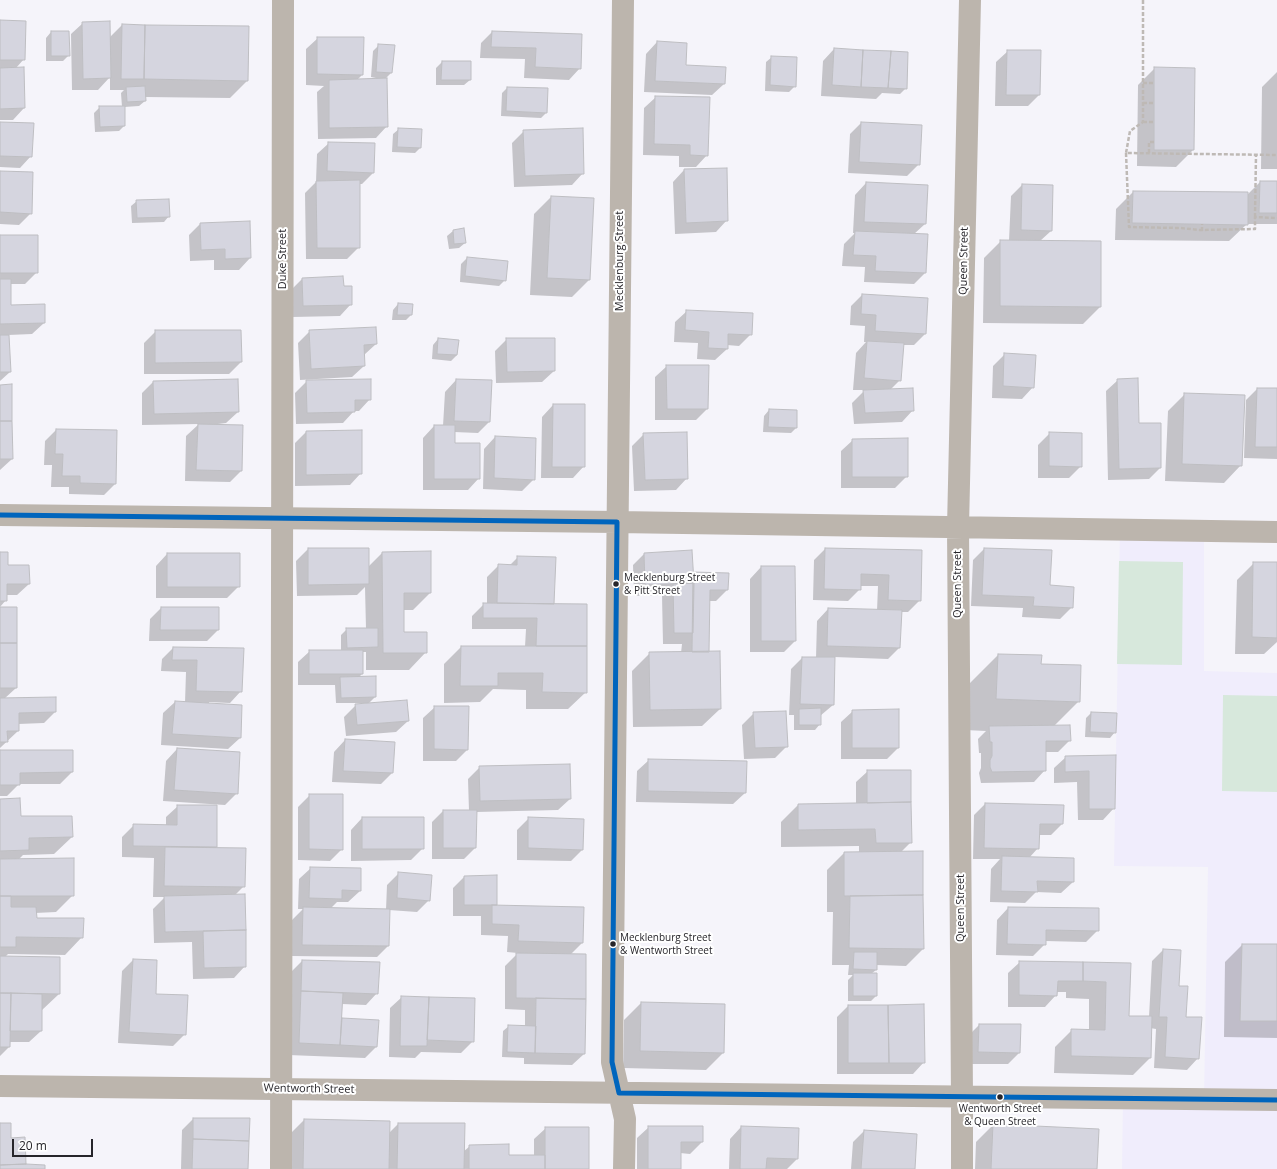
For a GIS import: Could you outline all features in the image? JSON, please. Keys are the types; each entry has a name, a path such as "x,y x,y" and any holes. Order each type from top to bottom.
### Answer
{"street":[{"name":"Duke Street","path":"282,1169 283,0"},
{"name":"Mecklenburg Street","path":"618,1092 612,1062 623,0"},
{"name":"Queen Street","path":"962,1169 958,527 970,0"},
{"path":"0,515 617,522 1277,532"},
{"name":"Wentworth Street","path":"0,1086 1277,1100"},
{"path":"618,1092 625,1119 624,1169"}],"path":[{"path":"1143,0 1143,122"},
{"path":"1143,82 1154,83"},
{"path":"1143,103 1154,103"},
{"path":"1154,122 1143,122 1130,131 1126,152 1129,227 1202,230 1255,230 1256,155"},
{"path":"1149,153 1149,142 1154,142"},
{"path":"1126,152 1277,155"},
{"path":"1263,213 1263,218"},
{"path":"1255,217 1277,218"},
{"path":"1134,223 1134,228"},
{"path":"1157,223 1157,228"},
{"path":"1202,224 1202,230"},
{"path":"1223,229 1224,224"}],"shaded area":[{"path":"1120,529 1204,531 1204,671 1277,673 1277,1169 1122,1169 1123,1098 1204,1099 1208,867 1114,866"}],"green space":[{"path":"1119,561 1183,562 1182,665 1117,664"},
{"path":"1223,695 1277,696 1277,792 1222,791"}],"building":[{"path":"0,20 26,21 25,60 0,60"},
{"path":"110,21 111,78 83,79 82,22"},
{"path":"122,24 145,25 144,79 121,79"},
{"path":"145,25 249,26 248,81 144,79"},
{"path":"51,31 69,31 70,56 51,56"},
{"path":"492,31 582,34 581,69 535,67 536,48 491,47"},
{"path":"317,37 364,37 363,75 317,74"},
{"path":"657,41 687,43 686,65 726,67 725,84 655,81"},
{"path":"378,44 395,45 392,73 376,72"},
{"path":"834,48 863,50 861,87 832,85"},
{"path":"863,50 891,51 888,88 861,87"},
{"path":"1007,50 1041,50 1040,95 1006,95"},
{"path":"891,51 908,52 907,89 888,88"},
{"path":"771,56 797,57 796,87 770,85"},
{"path":"442,61 471,61 471,80 441,80"},
{"path":"24,67 25,108 0,109 0,68"},
{"path":"1154,67 1195,68 1194,150 1154,150"},
{"path":"387,78 388,127 329,128 329,80"},
{"path":"145,86 146,101 127,102 126,87"},
{"path":"507,87 548,88 547,113 506,111"},
{"path":"655,96 710,97 708,156 690,155 690,145 654,144"},
{"path":"99,106 125,106 125,126 100,127"},
{"path":"0,122 34,123 32,157 0,156"},
{"path":"861,122 922,125 920,165 859,162"},
{"path":"398,128 422,129 421,148 397,147"},
{"path":"583,128 584,174 525,176 523,130"},
{"path":"328,142 375,143 374,173 327,171"},
{"path":"727,168 728,221 686,223 684,169"},
{"path":"0,171 33,172 32,214 0,212"},
{"path":"360,180 360,248 317,248 316,181"},
{"path":"1260,181 1277,181 1277,213 1259,213"},
{"path":"866,182 928,185 926,224 864,222"},
{"path":"1022,184 1053,185 1052,231 1021,230"},
{"path":"1133,191 1248,192 1248,225 1132,223"},
{"path":"551,196 594,198 590,280 547,278"},
{"path":"169,199 170,217 137,218 136,200"},
{"path":"250,221 251,258 225,259 225,249 201,250 200,223"},
{"path":"464,228 466,243 454,244 453,230"},
{"path":"855,231 928,234 926,273 875,271 876,256 853,255"},
{"path":"0,235 38,235 38,273 0,273"},
{"path":"1000,240 1101,241 1101,307 1000,306"},
{"path":"467,257 508,261 506,281 465,276"},
{"path":"343,276 344,286 352,286 352,305 303,306 302,278"},
{"path":"0,279 11,279 11,305 45,304 45,323 0,324"},
{"path":"862,294 928,298 926,334 875,331 876,315 861,314"},
{"path":"398,303 413,304 412,315 397,315"},
{"path":"686,310 753,313 752,335 728,334 728,349 708,348 709,332 685,330"},
{"path":"376,327 377,344 364,345 365,366 311,369 309,330"},
{"path":"155,330 241,330 242,362 155,363"},
{"path":"0,335 9,335 11,372 0,372"},
{"path":"438,338 459,340 457,355 437,354"},
{"path":"506,338 555,338 555,371 507,372"},
{"path":"867,341 904,343 901,381 864,378"},
{"path":"1004,353 1036,355 1034,388 1003,386"},
{"path":"666,365 709,365 708,409 667,409"},
{"path":"1138,378 1139,423 1161,423 1161,468 1119,469 1117,379"},
{"path":"238,379 239,412 154,414 153,381"},
{"path":"371,379 371,400 355,400 355,412 307,413 306,380"},
{"path":"456,379 492,380 490,422 454,421"},
{"path":"12,384 12,421 0,421 0,385"},
{"path":"913,388 914,411 865,413 863,390"},
{"path":"1257,388 1277,388 1277,447 1255,447"},
{"path":"1184,393 1245,395 1242,466 1182,464"},
{"path":"553,404 585,404 585,467 552,467"},
{"path":"769,409 797,410 797,428 768,427"},
{"path":"0,421 12,421 13,459 0,459"},
{"path":"198,424 243,425 242,471 196,470"},
{"path":"434,425 455,425 455,443 480,443 480,479 434,479"},
{"path":"56,429 117,430 116,484 80,483 80,476 62,476 63,454 55,454"},
{"path":"362,430 362,474 306,475 306,431"},
{"path":"687,432 688,479 645,480 643,433"},
{"path":"1049,432 1082,433 1082,467 1049,466"},
{"path":"495,436 536,438 535,480 494,478"},
{"path":"908,438 908,477 852,477 852,439"},
{"path":"308,548 369,548 369,584 308,585"},
{"path":"825,548 922,550 921,601 888,600 889,575 861,574 861,590 824,589"},
{"path":"984,548 1052,550 1050,585 1074,587 1073,608 1033,606 1034,597 982,595"},
{"path":"692,550 694,583 645,585 644,553"},
{"path":"431,551 431,593 404,593 404,632 427,632 427,653 383,653 382,552"},
{"path":"0,552 8,552 8,565 29,565 30,584 7,584 7,601 0,601"},
{"path":"167,553 240,553 240,587 167,587"},
{"path":"517,556 556,557 554,604 497,603 498,564 517,565"},
{"path":"1253,562 1277,562 1277,638 1252,637"},
{"path":"761,566 795,566 796,641 761,641"},
{"path":"693,572 729,573 728,590 710,590 709,652 692,652"},
{"path":"694,583 693,633 674,633 673,584"},
{"path":"483,603 587,604 587,646 536,646 537,618 483,618"},
{"path":"0,607 17,607 17,643 0,643"},
{"path":"161,607 219,607 219,630 160,630"},
{"path":"828,608 902,610 900,648 827,646"},
{"path":"346,628 378,628 378,647 347,648"},
{"path":"0,643 17,643 17,688 0,688"},
{"path":"461,646 587,646 587,693 542,692 543,673 498,673 498,686 460,686"},
{"path":"173,647 244,648 242,692 196,691 197,660 172,660"},
{"path":"309,650 363,650 363,674 309,674"},
{"path":"720,651 721,709 650,710 649,652"},
{"path":"998,654 1042,655 1041,664 1081,665 1080,702 996,699"},
{"path":"802,657 835,657 834,705 800,704"},
{"path":"376,676 376,697 341,698 340,677"},
{"path":"56,697 56,712 19,713 19,731 7,731 8,742 0,742 0,698"},
{"path":"407,700 409,721 357,725 355,704"},
{"path":"175,701 242,705 241,738 172,734"},
{"path":"434,706 469,706 468,750 434,749"},
{"path":"821,708 821,725 799,725 799,709"},
{"path":"899,709 899,748 852,748 852,710"},
{"path":"786,711 788,747 755,748 753,712"},
{"path":"1091,712 1117,713 1116,733 1090,732"},
{"path":"1070,725 1071,741 1046,741 1046,771 992,772 990,760 992,756 992,742 990,742 989,726"},
{"path":"345,739 395,742 393,773 343,771"},
{"path":"177,748 240,752 238,794 174,790"},
{"path":"0,750 73,750 73,772 20,773 20,785 0,785"},
{"path":"1116,755 1115,809 1089,809 1089,771 1065,772 1065,756"},
{"path":"648,759 747,761 746,793 648,791"},
{"path":"570,764 571,799 480,801 479,766"},
{"path":"867,770 911,770 911,802 867,803"},
{"path":"309,794 343,794 343,850 309,849"},
{"path":"20,798 21,816 72,816 73,837 29,838 29,850 0,851 0,799"},
{"path":"911,802 912,843 876,843 875,829 798,830 798,804"},
{"path":"985,803 1064,805 1063,824 1040,824 1039,849 984,848"},
{"path":"177,805 217,805 217,847 133,846 133,824 177,825"},
{"path":"443,810 477,810 476,848 443,848"},
{"path":"362,817 424,817 424,849 362,849"},
{"path":"528,817 584,819 583,850 528,848"},
{"path":"165,847 246,848 245,887 164,886"},
{"path":"923,851 923,895 844,896 844,852"},
{"path":"1002,856 1074,858 1074,882 1037,881 1038,892 1001,891"},
{"path":"74,858 74,896 0,896 0,859"},
{"path":"310,867 361,868 361,891 342,890 342,899 309,898"},
{"path":"398,872 432,875 430,901 397,898"},
{"path":"497,875 497,905 464,905 464,876"},
{"path":"245,894 246,930 165,932 164,896"},
{"path":"923,895 924,949 849,948 850,896"},
{"path":"0,896 11,896 11,907 36,907 37,918 84,918 83,938 16,937 16,947 0,947"},
{"path":"492,905 584,907 583,943 518,941 519,925 492,924"},
{"path":"303,907 390,909 389,946 302,945"},
{"path":"1008,907 1099,908 1099,931 1046,930 1046,945 1007,944"},
{"path":"246,930 246,967 204,968 203,931"},
{"path":"1242,944 1277,944 1277,1021 1240,1021"},
{"path":"1163,949 1181,950 1179,986 1188,986 1186,1017 1202,1017 1199,1059 1165,1057 1167,1017 1159,1017"},
{"path":"854,952 877,952 877,970 853,969"},
{"path":"516,953 586,954 586,999 516,998"},
{"path":"0,956 60,957 60,994 0,993"},
{"path":"133,959 157,960 156,994 188,995 186,1035 129,1032"},
{"path":"302,960 380,962 378,994 301,991"},
{"path":"1019,961 1083,962 1083,981 1058,981 1057,996 1019,995"},
{"path":"1083,962 1131,963 1129,1016 1152,1016 1151,1058 1071,1056 1071,1029 1105,1030 1106,982 1083,981"},
{"path":"853,973 877,973 877,996 853,996"},
{"path":"301,991 343,993 340,1045 299,1043"},
{"path":"0,993 11,993 10,1047 0,1047"},
{"path":"11,993 42,994 42,1031 10,1031"},
{"path":"401,996 429,997 427,1046 400,1046"},
{"path":"429,997 475,998 474,1042 427,1040"},
{"path":"536,998 586,999 585,1054 535,1053"},
{"path":"641,1002 725,1004 724,1053 640,1051"},
{"path":"924,1004 925,1063 889,1063 888,1005"},
{"path":"848,1005 888,1005 889,1063 848,1063"},
{"path":"342,1018 379,1020 377,1047 340,1045"},
{"path":"979,1024 1021,1024 1020,1053 978,1052"},
{"path":"508,1025 536,1026 535,1053 507,1052"},
{"path":"193,1118 250,1118 249,1141 193,1139"},
{"path":"304,1119 390,1121 389,1169 303,1169"},
{"path":"0,1123 11,1123 11,1138 25,1137 26,1164 0,1165"},
{"path":"398,1123 465,1123 464,1169 397,1169"},
{"path":"993,1124 1099,1129 1097,1169 991,1169"},
{"path":"648,1126 703,1126 703,1142 681,1142 681,1169 648,1169"},
{"path":"741,1126 799,1128 798,1159 767,1158 766,1169 740,1169"},
{"path":"545,1127 589,1127 589,1169 545,1169"},
{"path":"864,1130 917,1134 915,1169 861,1169"},
{"path":"193,1139 249,1141 248,1169 192,1169"},
{"path":"509,1144 509,1155 545,1155 545,1169 469,1169 469,1145"},
{"path":"0,1165 45,1165 45,1169 0,1169"}],"transit line":[{"path":"0,515 617,522 612,1062 619,1093 1277,1100"}],"place":[{"name":"Mecklenburg Street & Pitt Street","path":"616,584"},
{"name":"Mecklenburg Street & Wentworth Street","path":"613,944"},
{"name":"Wentworth Street & Queen Street","path":"1000,1097"}]}
